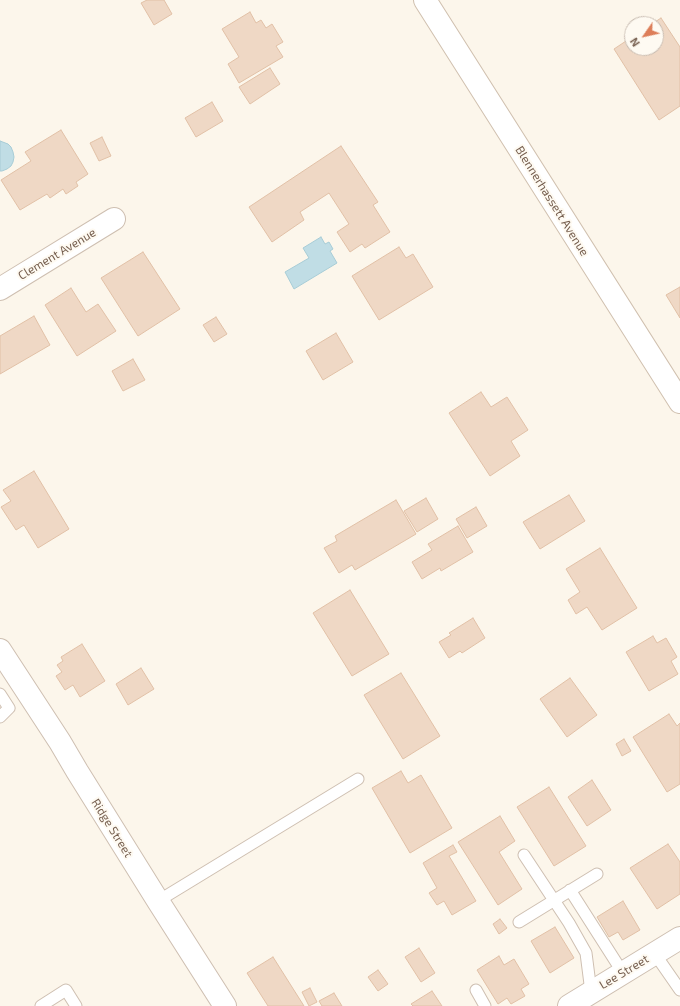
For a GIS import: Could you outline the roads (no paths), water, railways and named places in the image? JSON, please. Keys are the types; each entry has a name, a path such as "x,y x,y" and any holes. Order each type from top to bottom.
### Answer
{"street":[{"name":"Blennerhassett Avenue","path":"425,0 680,402"},
{"name":"Clement Avenue","path":"0,289 114,219"},
{"name":"Ridge Street","path":"0,650 60,742 81,778 225,1006"},
{"name":"Lee Street","path":"569,1006 680,938"}],"lane":[{"path":"0,694 9,708 0,717"},
{"path":"158,901 358,779"},
{"path":"524,855 569,923 586,953 591,992"},
{"path":"519,922 597,874"},
{"path":"570,890 623,973"},
{"path":"655,954 680,990"},
{"path":"41,1006 66,990 76,1006"},
{"path":"476,990 485,1006"}],"water":[{"path":"0,141 11,147 14,157 11,166 2,171 0,171"},
{"path":"321,237 325,244 329,242 333,249 330,251 337,263 294,289 285,272 309,258 303,248"}]}
